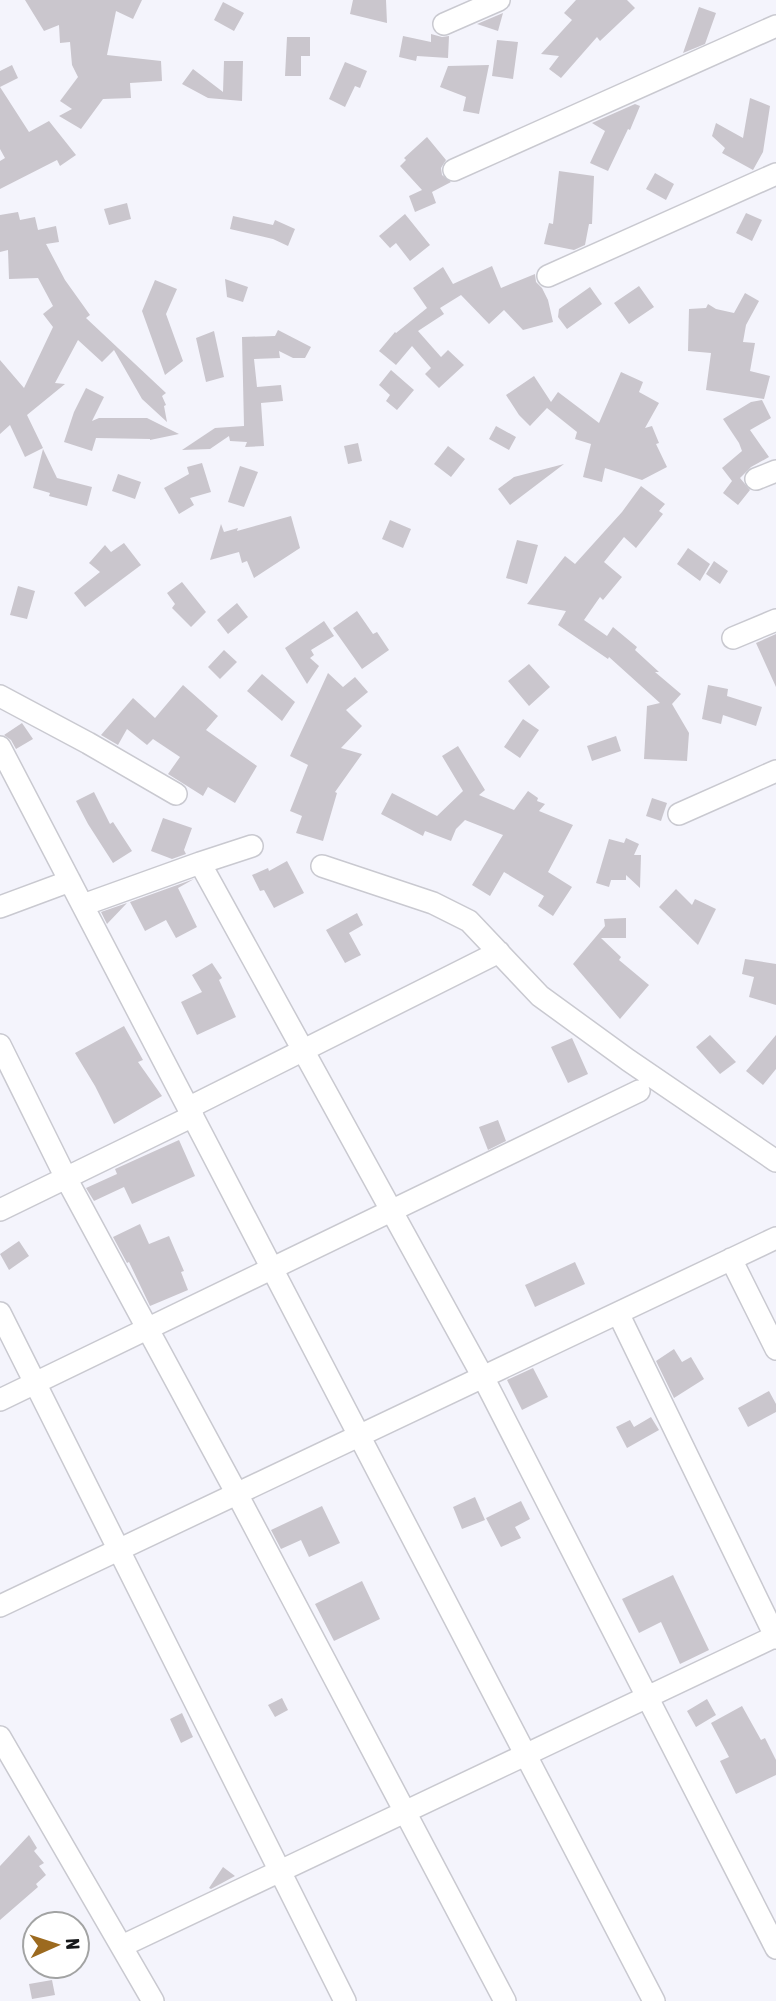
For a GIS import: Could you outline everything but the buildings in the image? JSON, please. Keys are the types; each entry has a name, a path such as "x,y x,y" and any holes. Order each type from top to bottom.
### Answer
{"street":[{"path":"444,24 499,0"},
{"path":"454,170 776,26"},
{"path":"548,276 776,174"},
{"path":"733,638 776,620"},
{"path":"0,696 176,794"},
{"path":"0,747 654,2001"},
{"path":"679,814 776,771"},
{"path":"83,905 252,846"},
{"path":"200,863 483,1377 776,1948"},
{"path":"323,866 433,902 469,921 540,996 776,1161"},
{"path":"0,907 70,881"},
{"path":"0,1210 66,1178 302,1051 499,952"},
{"path":"0,1045 66,1178 237,1494 505,2001"},
{"path":"0,1400 639,1091"},
{"path":"0,1606 776,1238"},
{"path":"731,1259 776,1349"},
{"path":"0,1313 345,2001"},
{"path":"122,1946 776,1637 618,1313"},
{"path":"0,1737 153,2001"}]}
